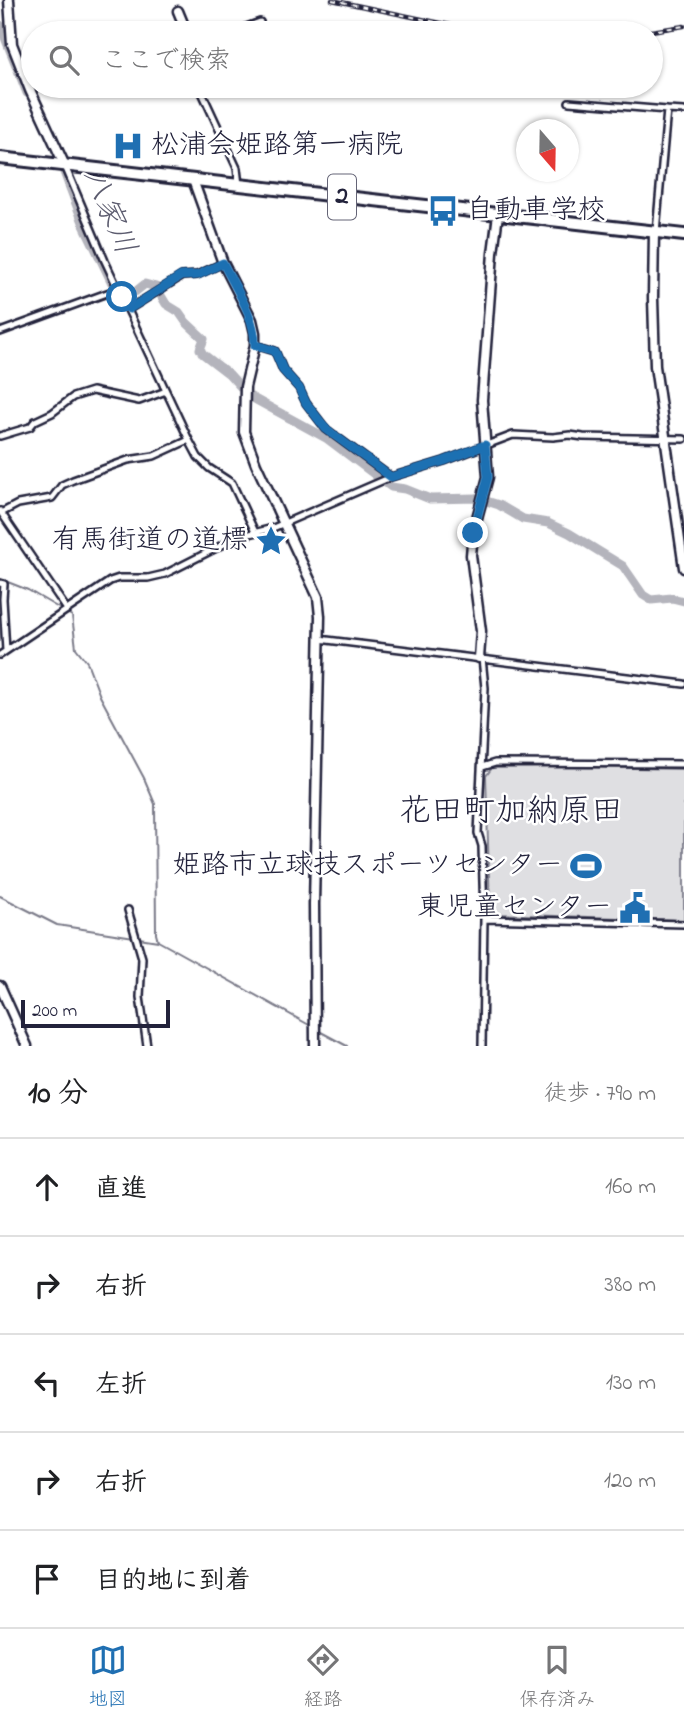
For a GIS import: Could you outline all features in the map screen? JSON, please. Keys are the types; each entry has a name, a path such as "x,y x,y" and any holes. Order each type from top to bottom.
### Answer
{"highway":[{"name":"2","path":"0,158 684,235"}],"street":[{"path":"9,0 12,44 21,68"},
{"path":"178,11 182,21"},
{"path":"35,98 118,289 198,457 232,483 255,532"},
{"path":"204,98 237,168 239,185"},
{"path":"569,102 684,111"},
{"path":"667,110 655,231 655,366 684,568"},
{"path":"193,180 223,263 252,320 255,333 255,345 245,387 244,432 256,464 318,597 314,1046"},
{"path":"482,1046 484,919 482,845 478,833 485,688 471,555 473,533 488,477 482,400 493,253 499,214"},
{"path":"129,309 181,276 198,275 223,263"},
{"path":"0,332 118,289"},
{"path":"255,345 275,351 283,370 299,388 306,403 326,429 391,477"},
{"path":"0,436 30,427 73,397 92,391 139,401 166,391"},
{"path":"3,653 66,608 110,581 119,578 148,578 165,573 238,537 284,523 391,477 444,461 513,435 684,439"},
{"path":"66,608 1,512 18,504 52,498 62,485 73,480 128,460 154,456 189,439"},
{"path":"0,583 4,584 3,653"},
{"path":"319,639 684,684"},
{"path":"482,767 495,763 684,764"},
{"path":"128,910 142,958 140,997 147,1046"},
{"path":"484,919 684,924"},
{"path":"0,986 27,1046"}],"shaded area":[{"name":"姫路市立球技スポーツセンター","path":"492,768 684,769 684,920 495,914 490,911 486,776"}],"waterway":[{"name":"八家川","path":"0,25 21,78"},
{"name":"八家川","path":"59,159 84,225 112,283 128,292 135,292 145,284 156,287 166,304 179,312 204,339 200,349 203,354 229,374 249,396 326,438 391,487 405,489 430,499 477,498 499,505 523,519 548,523 623,566 643,595 651,600 672,598 684,601"},
{"path":"0,579 28,590 72,616 76,648 87,662 100,696 144,778 155,804 158,941"},
{"path":"0,896 57,925 134,937"},
{"path":"139,938 158,941 311,1026"},
{"path":"319,1031 347,1046"}],"railway":[{"path":"332,0 431,21"},
{"path":"663,29 684,26"}],"place":[{"name":"松浦会姫路第一病院","path":"128,146"},
{"name":"自動車学校","path":"443,211"},
{"name":"有馬街道の道標","path":"271,541"},
{"name":"姫路市立球技スポーツセンター","path":"586,866"},
{"name":"東児童センター","path":"635,908"}],"district":[{"name":"花田町加納原田","path":"511,812"}],"route":[{"path":"122,297 129,309 181,276 198,275 223,263 252,320 255,345 275,351 283,370 299,388 306,403 326,429 391,477 485,445 488,477 473,533"}]}
